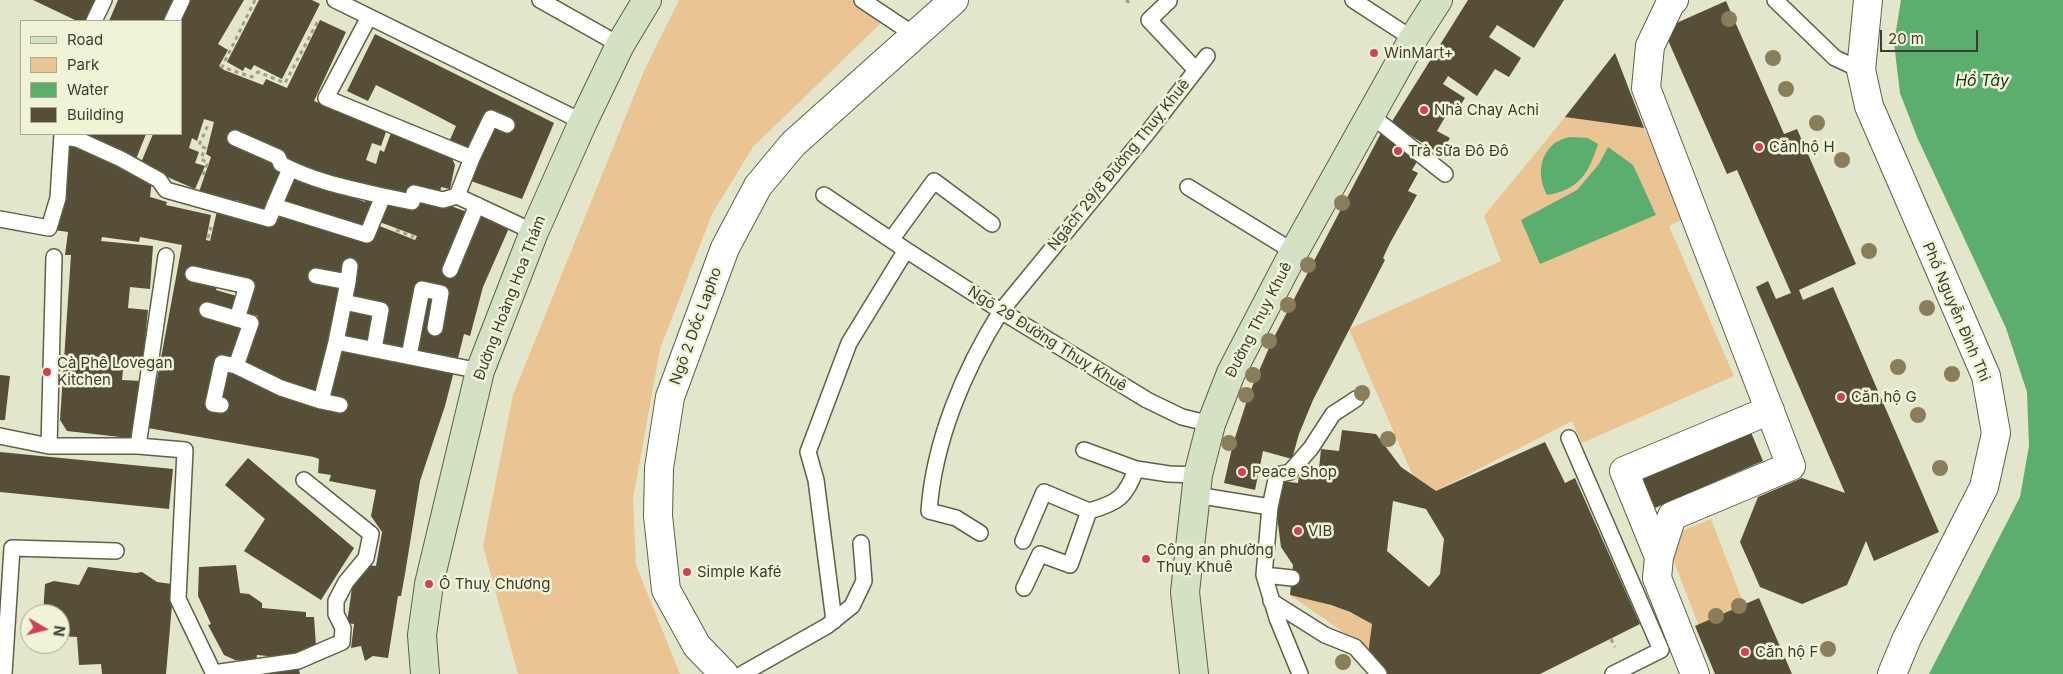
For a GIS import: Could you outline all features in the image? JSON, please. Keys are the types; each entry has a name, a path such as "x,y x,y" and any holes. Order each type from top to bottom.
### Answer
{"main road":[{"name":"Đường Hoàng Hoa Thám","path":"426,674 422,635 429,584 480,372 534,232 582,122 620,45 647,0"},
{"name":"Đường Thụy Khuê","path":"1194,674 1185,592 1197,485 1211,424 1231,373 1294,252 1413,39 1438,0"}],"street":[{"name":"Ngõ 2 Dốc Lapho","path":"724,674 697,646 666,590 658,516 659,468 670,396 724,248 758,186 793,144 954,0"},
{"path":"1674,0 1671,2 1650,46 1646,88 1791,466 1672,516 1659,557 1657,578 1695,674"},
{"name":"Phố Nguyễn Đình Thi","path":"1868,0 1861,70 1869,106 1986,376 1996,433 1984,487 1907,638 1892,674"},
{"path":"1659,557 1624,471 1770,410"}],"lane":[{"path":"94,20 104,0"},
{"path":"172,20 182,0"},
{"path":"335,0 582,122"},
{"path":"540,0 620,45"},
{"path":"862,0 916,36"},
{"path":"1353,0 1413,39"},
{"path":"1775,0 1835,58 1861,70"},
{"name":"Ngách 29/8 Đường Thuỵ Khuê","path":"980,533 956,518 929,511 931,488 950,417 982,341 1001,311 1148,132 1195,69 1149,20 1169,2"},
{"path":"369,17 326,98 472,158"},
{"path":"1195,69 1207,56"},
{"path":"1369,116 1382,124 1445,174"},
{"path":"457,196 491,118 507,126"},
{"path":"0,219 49,228 58,198 62,135 77,139 121,159 159,180 166,190 269,219 290,169"},
{"path":"235,138 278,158 281,164 290,169 327,183 412,202 414,193 443,200 457,196 534,232"},
{"path":"891,240 934,181 992,224"},
{"path":"1188,187 1294,252"},
{"name":"Ngõ 29 Đường Thuỵ Khuê","path":"824,194 1001,311 1147,400 1182,417 1211,424"},
{"path":"274,206 367,235 383,196"},
{"path":"450,270 477,205"},
{"path":"834,621 816,480 808,452 849,344 906,250"},
{"path":"138,446 166,256"},
{"path":"49,446 54,257"},
{"path":"321,401 336,342 350,266"},
{"path":"193,274 248,286 237,319"},
{"path":"316,276 348,282"},
{"path":"409,356 422,289 441,293 436,328"},
{"path":"344,302 380,310 374,349"},
{"path":"207,310 252,322 236,366"},
{"path":"336,342 480,372"},
{"path":"222,405 214,404 222,363 236,366 281,388 340,405"},
{"path":"1300,674 1271,601 1264,575 1270,508 1277,475 1290,472 1311,448 1333,414 1356,399"},
{"path":"0,436 49,446 138,446 185,450 178,598 213,673 298,661 342,642 343,628 336,614 336,601 346,582 366,558 371,534 304,480"},
{"path":"1570,438 1661,650 1613,674"},
{"path":"1084,450 1136,469 1170,474 1197,485 1270,508"},
{"path":"1022,541 1044,492 1089,511 1114,503 1125,494 1136,469"},
{"path":"1024,588 1040,554 1070,565 1089,511"},
{"path":"742,674 834,621 852,606 864,581 861,543"},
{"path":"4,674 12,548 116,551"},
{"path":"1264,575 1292,578"},
{"path":"1271,601 1325,635 1355,648 1379,674"}],"path":[{"path":"256,0 222,67 252,78 258,72 285,83 320,17"},
{"path":"194,198 208,163 201,159 205,148 199,145 208,125"}],"green space":[{"path":"679,0 851,0 884,20 753,147 712,214 660,349 633,499 636,565 680,674 518,674 483,546 513,395 644,71"},
{"path":"1565,117 1644,128 1686,218 1669,226 1734,376 1582,443 1572,421 1436,491 1413,476 1349,329 1501,261 1484,216"},
{"path":"1711,519 1748,615 1702,634 1673,559 1682,531"},
{"path":"1290,595 1332,606 1372,624 1369,650"}],"water":[{"name":"Hồ Tây","path":"1901,0 2063,0 2063,674 1929,674 2020,497 2029,446 2027,392 2006,328 1917,137 1900,93 1894,43"},
{"path":"1570,137 1588,138 1598,144 1595,154 1586,172 1575,184 1558,193 1547,195 1541,175 1545,154 1555,143"},
{"path":"1608,147 1633,165 1656,215 1540,264 1521,220 1577,190 1599,164"}],"building":[{"path":"33,0 98,0 88,20 75,20"},
{"path":"118,0 174,0 165,20 109,20"},
{"path":"188,0 244,0 218,44 228,50 219,66 224,70 263,85 266,79 287,88 320,20 346,32 314,101 387,129 381,146 372,143 366,160 376,164 380,150 384,152 392,130 449,152 455,165 450,189 441,187 440,195 408,198 380,188 379,191 287,169 268,211 236,200 233,204 199,192 211,157 206,154 214,122 204,119 197,141 192,138 189,148 199,152 195,163 205,166 195,189 140,165 153,135 182,135 182,20 177,20"},
{"path":"259,0 312,0 320,4 282,79 254,65 251,70 245,67 243,71 227,62"},
{"path":"1468,0 1564,0 1534,48 1497,25 1489,37 1521,58 1509,77 1495,69 1477,96 1448,76 1443,84 1465,98 1454,115 1448,112 1437,131 1450,138 1440,154 1391,123"},
{"path":"1726,1 1784,134 1797,129 1856,264 1799,290 1803,300 1833,287 1939,532 1874,561 1866,541 1847,585 1802,604 1760,587 1740,542 1758,497 1802,478 1845,493 1756,287 1768,281 1776,299 1791,293 1737,170 1727,174 1663,29"},
{"path":"375,34 554,123 522,199 468,180 488,112 469,152 449,142 456,126 376,85 368,101 347,91"},
{"path":"1615,53 1644,128 1565,117"},
{"path":"1382,131 1422,153 1412,170 1418,173 1408,191 1417,195 1390,243 1383,258 1385,260 1313,400 1299,434 1292,459 1263,451 1255,490 1224,483 1233,444 1249,394 1272,341"},
{"path":"79,135 146,135 136,159"},
{"path":"66,145 78,146 102,155 152,180 150,197 167,202 166,205 211,215 206,240 210,241 217,211 270,224 271,220 288,215 320,223 371,242 377,225 415,240 417,236 377,221 382,205 391,201 413,207 415,201 421,198 472,214 446,271 453,274 478,215 509,228 483,287 470,336 464,334 457,362 411,353 423,294 437,296 431,331 440,333 439,327 445,292 417,284 415,291 419,292 407,352 393,350 377,346 386,305 348,295 356,263 345,260 342,278 319,274 320,270 314,268 311,277 344,284 320,392 275,380 238,364 258,316 242,312 252,284 191,271 190,275 218,282 216,290 240,297 234,316 205,306 204,312 245,325 235,355 228,357 219,355 209,408 224,410 227,403 217,401 226,369 260,380 259,385 279,391 279,394 343,410 345,402 327,398 340,347 368,353 368,350 454,371 445,406 420,481 405,574 401,596 398,596 388,658 373,656 365,661 361,646 351,648 354,624 347,623 352,588 368,565 376,566 382,532 371,516 376,490 329,481 331,475 318,473 319,459 314,457 148,428 182,245 140,237 139,242 102,237 101,241 153,246 150,289 130,287 128,308 148,310 143,361 124,360 122,380 142,381 138,439 67,431 60,420 71,255 65,255 68,232 54,230"},
{"path":"290,174 365,202 367,196 377,200 366,230 279,204"},
{"path":"349,308 377,315 370,344 342,338"},
{"path":"0,375 10,376 5,420 0,420"},
{"path":"1342,430 1376,434 1401,467 1436,491 1545,442 1565,483 1575,478 1640,624 1540,674 1371,674 1368,655 1372,624 1350,612 1331,605 1290,595 1293,565 1281,547 1277,516 1280,481 1298,483 1300,466 1319,469 1321,449 1339,451","holes":["1393,501 1426,509 1444,539 1440,574 1429,587 1387,551"]},
{"path":"1750,430 1763,461 1655,508 1642,477"},
{"path":"0,452 173,469 169,509 0,492"},
{"path":"248,458 354,548 321,600 244,551 265,519 225,485"},
{"path":"236,565 240,593 249,594 262,603 262,608 306,612 306,617 314,617 316,646 288,658 257,655 256,661 235,660 224,655 208,625 211,624 198,596 199,567"},
{"path":"88,567 136,573 142,572 157,582 172,584 173,593 166,674 102,674 101,664 79,665 77,637 70,637 70,604 44,604 45,584 54,581 79,585"},
{"path":"1759,598 1792,674 1715,674 1695,626"},
{"path":"298,666 300,674 267,674 267,673"}],"place":[{"name":"WinMart+","path":"1374,53"},
{"name":"Nhà Chay Achi","path":"1424,110"},
{"name":"Căn hộ H","path":"1759,147"},
{"name":"Trà sữa Đô Đô","path":"1398,151"},
{"name":"Cà Phê Lovegan Kitchen","path":"47,372"},
{"name":"Căn hộ G","path":"1841,397"},
{"name":"Peace Shop","path":"1242,472"},
{"name":"VIB","path":"1298,531"},
{"name":"Công an phường Thuỵ Khuê","path":"1146,559"},
{"name":"Simple Kafé","path":"687,572"},
{"name":"Ô Thuỵ Chương","path":"429,584"},
{"name":"Căn hộ F","path":"1745,652"}]}
